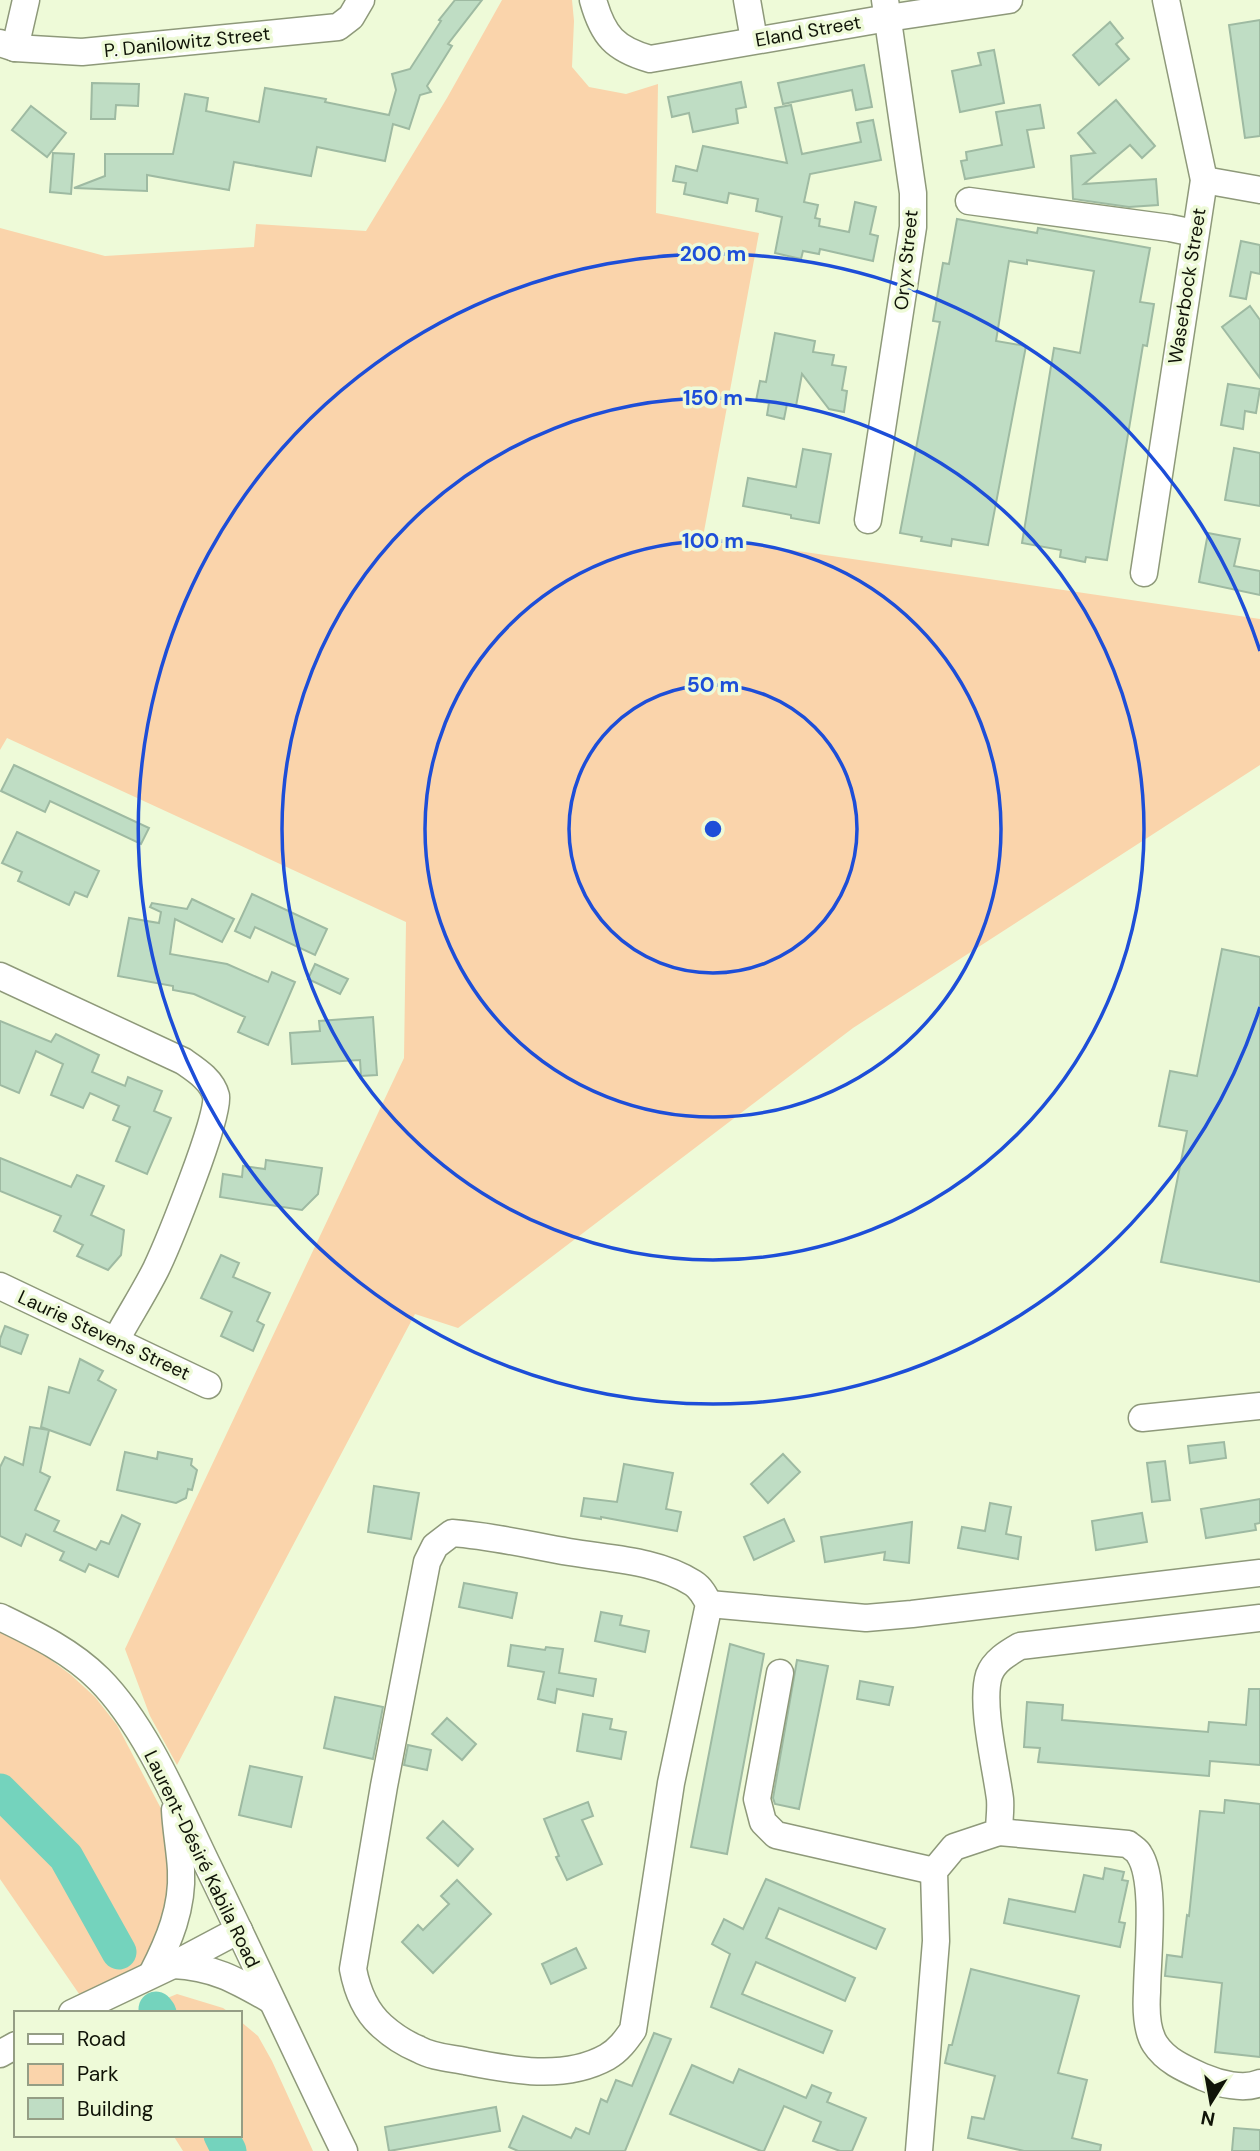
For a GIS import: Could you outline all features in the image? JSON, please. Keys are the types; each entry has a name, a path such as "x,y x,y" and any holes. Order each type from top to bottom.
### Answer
{"street":[{"path":"8,46 26,0"},
{"name":"P. Danilowitz Street","path":"8,46 59,52 101,51 338,27 351,17 361,0"},
{"name":"Eland Street","path":"593,0 597,17 612,40 628,53 650,59 754,40 887,9 1009,0"},
{"path":"747,0 754,40"},
{"name":"Waserbock Street","path":"1144,573 1182,230 1204,180 1166,0"},
{"name":"Oryx Street","path":"868,520 913,227 913,193 887,9"},
{"path":"1204,180 1260,190"},
{"path":"970,201 1182,230"},
{"path":"0,975 183,1061 205,1076 216,1095 216,1108 199,1160 157,1267 116,1340"},
{"name":"Laurie Stevens Street","path":"0,1286 208,1385"},
{"path":"1142,1418 1260,1406"},
{"path":"452,1533 482,1535 628,1560 672,1573 693,1583 702,1590 709,1604 671,1783 633,2030 623,2044 608,2056 584,2066 550,2071 523,2071 438,2056 419,2050 381,2025 366,2007 357,1988 353,1969 424,1575 427,1562 436,1546 452,1533"},
{"path":"709,1604 866,1618 1260,1573"},
{"name":"Laurent-Désiré Kabila Road","path":"0,1617 45,1639 100,1681 141,1734 174,1795 344,2151"},
{"path":"999,1832 1000,1801 986,1693 990,1672 1003,1656 1020,1646 1042,1642 1260,1618"},
{"path":"780,1673 757,1799 763,1822 776,1835 934,1871"},
{"path":"163,1970 179,1908 181,1870 174,1795"},
{"path":"919,2151 936,1941 934,1871 954,1847 999,1832 1128,1844 1139,1854 1149,1882 1146,2012 1154,2042 1166,2056 1183,2068 1211,2081 1232,2085 1260,2083"},
{"path":"76,2011 239,1930"},
{"path":"163,1970 206,1968 224,1974 271,2000"}],"green space":[{"path":"502,0 572,0 572,67 589,87 626,94 658,84 656,213 759,233 703,537 1260,619 1260,765 853,1028 458,1328 415,1314 177,1765 150,1716 125,1649 404,1058 406,922 7,738 0,750 0,228 105,256 254,247 256,224 366,231 447,98"},
{"path":"0,1631 47,1657 95,1697 117,1725 167,1820 179,1852 152,1974 86,2004 0,1879"},
{"path":"177,1994 227,2011 136,2011"},
{"path":"242,2023 258,2036 272,2061 313,2151 183,2151 174,2137 242,2137"}],"building":[{"path":"455,0 482,0 448,44 452,46 427,86 431,92 420,95 409,129 393,124 385,161 317,147 311,176 234,162 229,190 147,175 147,191 74,188 105,176 105,154 173,154 185,94 208,98 206,111 259,122 265,88 326,99 325,102 389,115 396,90 392,74 410,69 441,21 439,20"},
{"path":"1260,20 1260,136 1245,138 1229,25"},
{"path":"1110,22 1123,38 1116,44 1129,59 1099,85 1073,55"},
{"path":"994,50 1004,103 960,112 952,71 981,65 978,53"},
{"path":"864,65 872,107 856,110 852,90 783,104 778,83"},
{"path":"741,82 746,107 736,109 738,123 693,132 689,113 672,117 668,97"},
{"path":"92,83 139,84 138,106 116,105 115,119 91,119"},
{"path":"1116,100 1155,146 1142,158 1130,145 1084,184 1156,179 1158,205 1129,207 1073,199 1071,156 1095,153 1078,133"},
{"path":"791,105 802,154 861,142 857,123 873,120 881,160 810,174 804,202 818,205 815,218 820,219 819,226 849,232 855,202 876,207 870,234 878,236 873,261 820,249 819,254 803,251 801,259 775,253 782,217 756,211 758,199 729,193 727,203 684,194 686,183 673,181 676,166 697,171 703,146 787,163 775,108"},
{"path":"1040,105 1044,128 1027,130 1034,167 965,179 961,161 967,160 966,152 1002,145 996,112"},
{"path":"31,106 66,133 47,157 12,130"},
{"path":"53,153 74,154 71,194 50,192"},
{"path":"957,219 1037,233 1038,228 1150,248 1140,302 1154,304 1147,346 1143,345 1107,560 1086,557 1085,562 1060,557 1061,550 1022,543 1054,348 1080,353 1094,271 1027,260 1027,264 1009,261 996,341 1026,346 988,545 952,539 951,546 921,541 922,537 900,533 940,322 933,321 943,263 949,264"},
{"path":"1241,241 1260,245 1260,274 1251,272 1246,299 1230,296"},
{"path":"1250,306 1260,320 1260,378 1222,327"},
{"path":"775,333 815,341 813,352 834,355 832,365 846,367 842,390 847,391 844,412 829,409 802,374 796,406 787,404 784,419 767,415 769,403 756,401 760,381 766,382"},
{"path":"1228,384 1260,389 1256,413 1245,411 1243,429 1221,425"},
{"path":"1234,448 1260,453 1260,506 1225,500"},
{"path":"803,449 831,454 819,523 743,506 748,478 796,487"},
{"path":"1208,533 1240,539 1234,566 1260,571 1260,595 1199,582"},
{"path":"14,765 149,828 141,844 50,801 45,812 1,791"},
{"path":"17,832 99,871 87,897 75,892 69,905 18,881 22,872 2,863"},
{"path":"252,894 327,929 315,955 255,927 250,938 235,931"},
{"path":"192,899 234,919 222,942 175,919 170,954 227,964 268,982 272,972 295,982 268,1045 238,1032 245,1017 194,994 173,990 173,986 118,976 129,918 159,923 161,912 150,907 152,903 187,909"},
{"path":"1222,949 1260,957 1260,1282 1161,1262 1187,1131 1159,1126 1170,1071 1197,1076"},
{"path":"315,964 348,979 340,994 308,979"},
{"path":"373,1017 377,1075 361,1076 360,1060 292,1064 290,1033 320,1031 319,1021"},
{"path":"0,1021 51,1042 56,1034 99,1055 92,1072 125,1086 128,1077 162,1091 154,1111 171,1118 147,1174 116,1161 130,1127 113,1120 119,1106 90,1093 83,1108 51,1095 63,1064 36,1051 19,1093 0,1085"},
{"path":"0,1158 71,1187 77,1175 104,1186 91,1215 124,1230 121,1255 108,1270 77,1256 83,1245 54,1231 61,1216 0,1191"},
{"path":"266,1160 322,1168 318,1194 302,1210 220,1197 223,1174 242,1177 243,1166 265,1169"},
{"path":"221,1255 239,1263 233,1277 270,1293 257,1321 264,1325 253,1351 221,1336 232,1312 201,1298"},
{"path":"5,1326 28,1335 21,1354 0,1346"},
{"path":"80,1359 103,1371 98,1380 116,1390 90,1445 41,1427 49,1387 69,1393"},
{"path":"30,1427 49,1430 40,1472 50,1477 35,1510 59,1521 54,1531 96,1550 101,1541 109,1544 122,1515 140,1524 118,1577 89,1564 85,1572 60,1560 64,1552 26,1534 21,1546 0,1536 0,1467 5,1457 23,1465"},
{"path":"1224,1442 1226,1458 1190,1463 1188,1446"},
{"path":"125,1452 157,1459 158,1452 192,1459 191,1465 197,1470 192,1490 188,1489 186,1498 176,1503 117,1490"},
{"path":"783,1454 800,1472 768,1503 751,1484"},
{"path":"1165,1461 1170,1500 1152,1502 1147,1463"},
{"path":"624,1464 673,1473 666,1509 681,1512 677,1531 581,1516 584,1498 617,1502"},
{"path":"374,1486 419,1493 411,1539 368,1532"},
{"path":"1260,1499 1260,1523 1255,1524 1256,1530 1206,1538 1201,1509"},
{"path":"990,1503 1011,1507 1006,1534 1021,1537 1018,1559 958,1548 962,1527 985,1531"},
{"path":"1142,1513 1147,1542 1096,1550 1092,1521"},
{"path":"784,1519 794,1541 754,1560 744,1537"},
{"path":"912,1522 909,1563 884,1560 885,1552 825,1562 821,1537"},
{"path":"464,1583 517,1593 512,1618 459,1607"},
{"path":"601,1612 622,1616 620,1625 649,1631 645,1652 595,1641"},
{"path":"730,1644 764,1654 727,1854 691,1847"},
{"path":"511,1645 545,1650 546,1647 563,1649 559,1673 596,1679 593,1696 557,1689 555,1703 538,1699 544,1672 508,1666"},
{"path":"797,1660 828,1666 799,1809 775,1804 773,1798"},
{"path":"860,1681 893,1687 889,1705 857,1699"},
{"path":"1249,1689 1260,1689 1260,1765 1210,1761 1209,1776 1038,1762 1040,1748 1024,1747 1027,1702 1063,1705 1062,1720 1208,1732 1209,1722 1246,1725"},
{"path":"335,1697 383,1707 373,1759 324,1748"},
{"path":"583,1714 612,1719 610,1729 626,1732 621,1759 577,1751"},
{"path":"447,1718 476,1744 462,1760 432,1734"},
{"path":"408,1745 431,1750 427,1770 404,1765"},
{"path":"250,1766 302,1777 291,1827 239,1815"},
{"path":"1225,1800 1260,1804 1260,2057 1215,2052 1222,1983 1165,1976 1167,1955 1182,1957 1200,1811 1224,1813"},
{"path":"588,1802 593,1816 582,1820 602,1864 567,1880 556,1857 559,1856 544,1819"},
{"path":"443,1821 473,1849 458,1866 427,1838"},
{"path":"1105,1868 1124,1872 1122,1880 1128,1881 1119,1922 1125,1923 1120,1947 1004,1923 1009,1899 1075,1912 1084,1875 1103,1879"},
{"path":"766,1879 885,1929 876,1949 779,1908 766,1938 855,1978 845,2001 756,1962 742,1994 832,2031 823,2053 711,2007 730,1954 712,1944 724,1919 743,1929"},
{"path":"457,1880 491,1914 433,1973 402,1942 418,1925 423,1930 449,1904 441,1896"},
{"path":"576,1948 586,1968 551,1984 542,1964"},
{"path":"971,1969 1079,1996 1058,2073 1087,2080 1072,2138 1101,2145 1100,2151 1024,2151 968,2138 972,2117 984,2119 995,2076 945,2063"},
{"path":"654,2033 671,2039 625,2151 518,2151 509,2147 523,2116 571,2138 576,2128 589,2134 601,2099 607,2102 616,2080 632,2086"},
{"path":"692,2065 733,2083 739,2069 806,2098 812,2085 831,2093 827,2102 866,2118 852,2151 840,2151 813,2141 821,2122 784,2106 764,2151 761,2151 670,2114"},
{"path":"496,2107 500,2131 389,2151 385,2127"},
{"path":"1234,2128 1260,2130 1260,2151 1232,2151"}],"waterway":[{"path":"0,1791 66,1857 119,1952"},
{"path":"222,2137 229,2151"}]}
